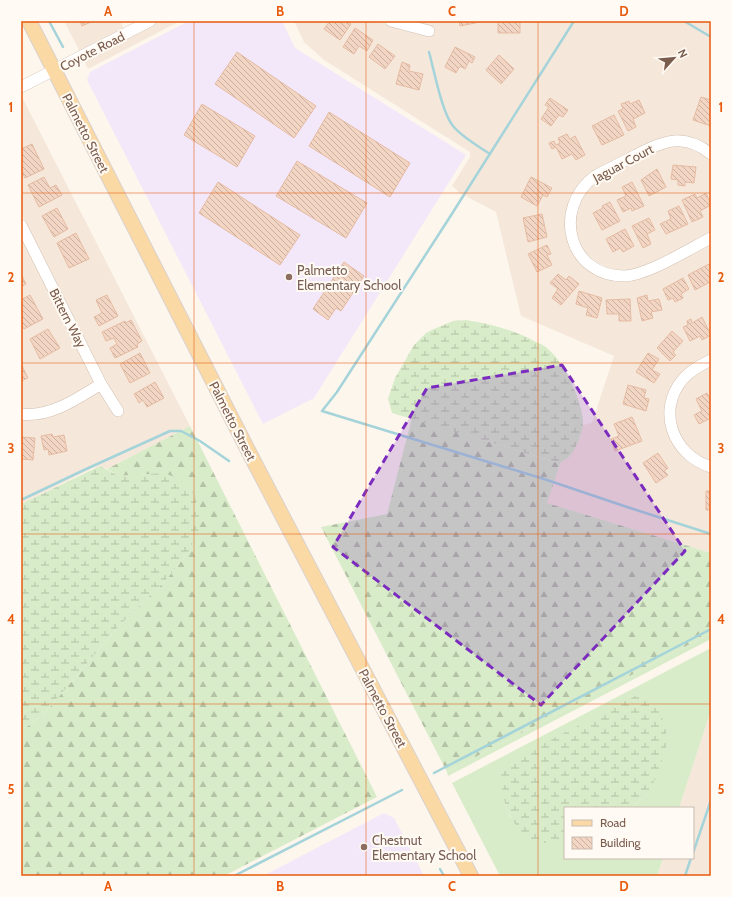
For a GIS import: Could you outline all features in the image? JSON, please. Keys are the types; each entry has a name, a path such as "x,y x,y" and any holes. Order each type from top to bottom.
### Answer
{"main road":[{"name":"Palmetto Street","path":"29,21 252,458 471,876"}],"street":[{"path":"126,21 131,31"},
{"name":"Coyote Road","path":"21,87 150,21"},
{"path":"391,21 429,31"},
{"name":"Jaguar Court","path":"711,154 698,146 687,142 675,141 659,144 595,176 578,194 572,207 570,218 572,236 583,257 595,268 617,275 633,275 648,270 711,238"},
{"name":"Bittern Way","path":"21,225 101,384 118,410"},
{"path":"711,360 690,373 679,385 672,400 670,416 673,432 681,447 691,458 711,467"},
{"path":"21,414 30,415 44,413 101,384"}],"highlighted area":[{"path":"562,365 685,551 541,705 333,547 427,388"}],"shaded area":[{"path":"64,21 120,21 124,29 80,52"},
{"path":"160,21 180,21 88,69 84,60"},
{"name":"Palmetto Elementary School","path":"189,21 282,21 295,48 466,155 314,398 263,424 87,80 90,72"},
{"path":"294,21 378,21 405,31 432,36 435,27 407,21 711,21 711,148 701,142 675,136 657,139 593,172 586,178 573,193 565,219 567,237 570,246 607,278 711,243 711,355 694,363 665,417 668,435 676,450 688,462 702,470 711,472 711,553 546,503 561,461 568,458 580,438 583,425 592,423 614,356 521,316 496,212 458,192 452,186 470,157 470,152 324,60 304,42"},
{"path":"21,95 190,426 107,469 100,466 93,468 21,504 21,419 99,391 115,417 124,412 106,381 21,213"},
{"path":"667,146 682,146 695,150 711,162 711,232 639,269 625,271 611,269 598,263 587,254 577,234 577,211 582,196 598,180 653,151"},
{"path":"21,237 95,382 54,404 36,410 21,409"},
{"path":"711,365 711,462 701,458 685,444 678,430 675,416 677,401 683,387 693,376"},
{"path":"711,710 711,876 657,876 663,859 694,859 694,807 679,807"},
{"name":"Chestnut Elementary School","path":"384,813 394,818 424,876 263,876"}],"green space":[{"path":"466,320 502,328 528,338 546,347 561,364 576,392 583,420 579,440 572,454 568,458 559,463 392,413 388,399 395,378 414,345 426,333 434,329 453,321"},
{"path":"412,418 558,463 561,461 547,503 711,553 711,633 447,772 321,527 387,514"},
{"path":"190,426 377,797 224,876 21,876 21,731 44,714 118,627 164,582 187,554 153,474 119,476 107,469"},
{"path":"100,466 119,476 164,473 175,477 185,484 194,494 200,513 198,533 187,554 164,582 118,627 44,714 21,731 21,504"},
{"path":"711,633 711,639 448,776 447,772"},
{"path":"711,648 711,710 679,807 632,807 648,794 653,701 642,694 501,772 505,804 510,817 544,843 564,841 564,859 663,859 657,876 500,876 452,783"},
{"path":"642,693 653,701 658,707 666,731 666,749 658,773 648,794 632,807 564,807 564,841 549,843 535,840 523,833 514,822 507,809 501,780 502,765"}],"building":[{"path":"80,21 93,21 82,26"},
{"path":"330,21 337,21 339,23 340,21 347,21 351,24 340,40 324,29"},
{"path":"459,21 480,21 480,22 460,26"},
{"path":"498,21 520,21 520,33 498,33"},
{"path":"355,28 373,40 367,51 359,46 354,54 343,47"},
{"path":"378,44 395,56 385,69 369,57"},
{"path":"455,47 475,57 472,63 469,61 465,69 460,66 456,73 445,67"},
{"path":"237,52 316,106 294,138 215,84"},
{"path":"499,55 514,69 501,84 486,70"},
{"path":"402,62 410,65 409,71 423,74 419,90 396,84"},
{"path":"701,97 711,100 711,126 693,120"},
{"path":"550,98 568,110 563,117 559,115 551,126 541,119 549,107 545,105"},
{"path":"639,100 645,113 633,119 636,127 628,131 618,111 623,109 621,104 629,101 630,104"},
{"path":"202,104 255,136 237,167 184,135"},
{"path":"329,112 410,163 390,197 309,146"},
{"path":"614,115 624,135 602,145 592,126"},
{"path":"567,134 570,139 575,136 585,155 576,160 572,154 562,159 556,147 552,149 549,143 554,141 556,145 560,143 558,138"},
{"path":"32,144 44,169 25,178 21,171 21,149"},
{"path":"297,161 367,203 346,238 276,196"},
{"path":"673,165 696,167 694,183 685,182 685,186 678,185 678,180 671,179"},
{"path":"657,169 666,187 649,196 641,180"},
{"path":"44,177 50,188 56,185 62,195 39,207 28,185"},
{"path":"531,177 552,188 547,197 543,195 537,206 521,197"},
{"path":"218,182 300,235 280,265 199,213"},
{"path":"632,182 644,206 632,211 631,208 623,212 617,200 626,196 622,187"},
{"path":"706,193 711,205 700,211 703,217 692,222 682,200 695,194 697,198"},
{"path":"610,202 620,221 602,230 593,213 603,208 602,206"},
{"path":"679,206 688,224 666,234 660,224 671,219 668,211"},
{"path":"57,208 68,229 54,237 42,216"},
{"path":"542,214 547,237 528,242 523,218"},
{"path":"649,218 655,230 647,234 651,244 643,248 632,226"},
{"path":"625,229 634,246 623,252 620,248 613,252 606,239"},
{"path":"76,233 89,259 69,268 57,243"},
{"path":"547,245 551,254 547,255 552,265 537,272 528,254"},
{"path":"344,262 364,276 341,311 336,308 328,320 313,309"},
{"path":"709,264 711,268 711,284 710,282 695,290 688,275"},
{"path":"21,274 26,284 21,287"},
{"path":"558,274 566,280 569,276 579,284 561,305 552,298 558,289 550,283"},
{"path":"683,278 689,289 681,294 683,298 675,302 673,298 668,300 663,289"},
{"path":"579,291 602,298 597,318 586,315 588,308 576,304"},
{"path":"30,295 43,319 24,329 21,324 21,300"},
{"path":"107,295 118,316 99,326 94,317 102,313 96,300"},
{"path":"647,295 648,301 659,299 662,310 651,312 653,318 642,321 637,298"},
{"path":"630,299 631,321 619,321 619,314 607,314 606,300"},
{"path":"702,317 711,335 702,340 700,336 690,341 683,327 688,325 687,321 691,319 692,323"},
{"path":"131,320 142,341 137,344 138,347 115,358 110,348 117,344 114,338 106,341 102,332 125,321 126,323"},
{"path":"48,329 60,348 40,359 30,339"},
{"path":"672,331 683,341 673,352 676,355 670,361 657,348"},
{"path":"140,353 150,373 130,383 120,364"},
{"path":"648,353 659,359 652,370 660,374 654,383 636,372"},
{"path":"21,364 28,378 21,381"},
{"path":"155,382 164,398 147,407 143,400 139,403 134,394"},
{"path":"628,385 646,390 644,398 649,399 646,411 623,404"},
{"path":"707,393 711,401 711,418 699,424 694,415 702,411 696,399"},
{"path":"632,417 642,441 615,451 611,439 619,436 614,424"},
{"path":"52,434 53,437 64,435 67,451 49,455 48,449 44,450 41,436"},
{"path":"21,437 35,438 33,460 21,459"},
{"path":"658,453 668,468 664,471 668,475 656,483 643,463"},
{"path":"706,491 711,491 711,510 706,510"}],"waterway":[{"path":"49,21 63,47"},
{"path":"574,21 337,392 322,411 544,479 711,534"},
{"path":"684,21 711,37"},
{"path":"429,52 442,102 449,120 461,134 490,154"},
{"path":"21,500 170,431 181,431 200,441 229,461"},
{"path":"434,773 711,629"},
{"path":"234,876 402,790"},
{"path":"694,850 711,800"},
{"path":"685,876 691,859"},
{"path":"440,869 444,876"}],"place":[{"name":"Palmetto Elementary School","path":"289,277"},
{"name":"Chestnut Elementary School","path":"364,847"}]}
